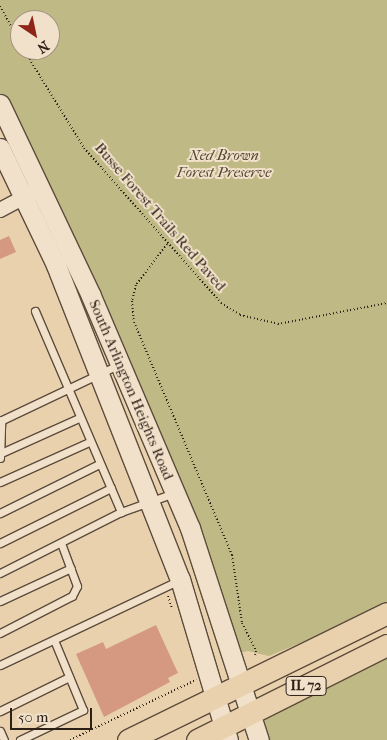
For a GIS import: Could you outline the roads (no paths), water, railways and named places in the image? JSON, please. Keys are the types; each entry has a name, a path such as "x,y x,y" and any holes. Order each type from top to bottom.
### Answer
{"main road":[{"name":"South Arlington Heights Road","path":"0,104 149,502 172,583 216,696 227,734"},
{"name":"South Arlington Heights Road","path":"0,148 34,192 119,364 176,492 242,684 259,740"},
{"name":"IL 72","path":"128,740 387,613"},
{"name":"IL 72","path":"197,740 227,734 251,713 387,645"}],"street":[{"path":"0,210 34,192"}],"lane":[{"path":"35,311 70,389 89,442 121,512"},
{"path":"0,458 0,420 100,375 119,364"},
{"path":"1,453 79,418"},
{"path":"0,482 89,442"},
{"path":"0,514 100,464"},
{"path":"0,543 111,488"},
{"path":"0,573 121,512 176,492"},
{"path":"0,633 72,596 78,586 61,543"},
{"path":"0,601 70,568"},
{"path":"0,664 172,583"},
{"path":"20,740 83,710 54,640"},
{"path":"0,711 69,678"},
{"path":"0,731 4,740"}],"park label":[{"name":"Ned Brown Forest Preserve","path":"224,164"}]}
